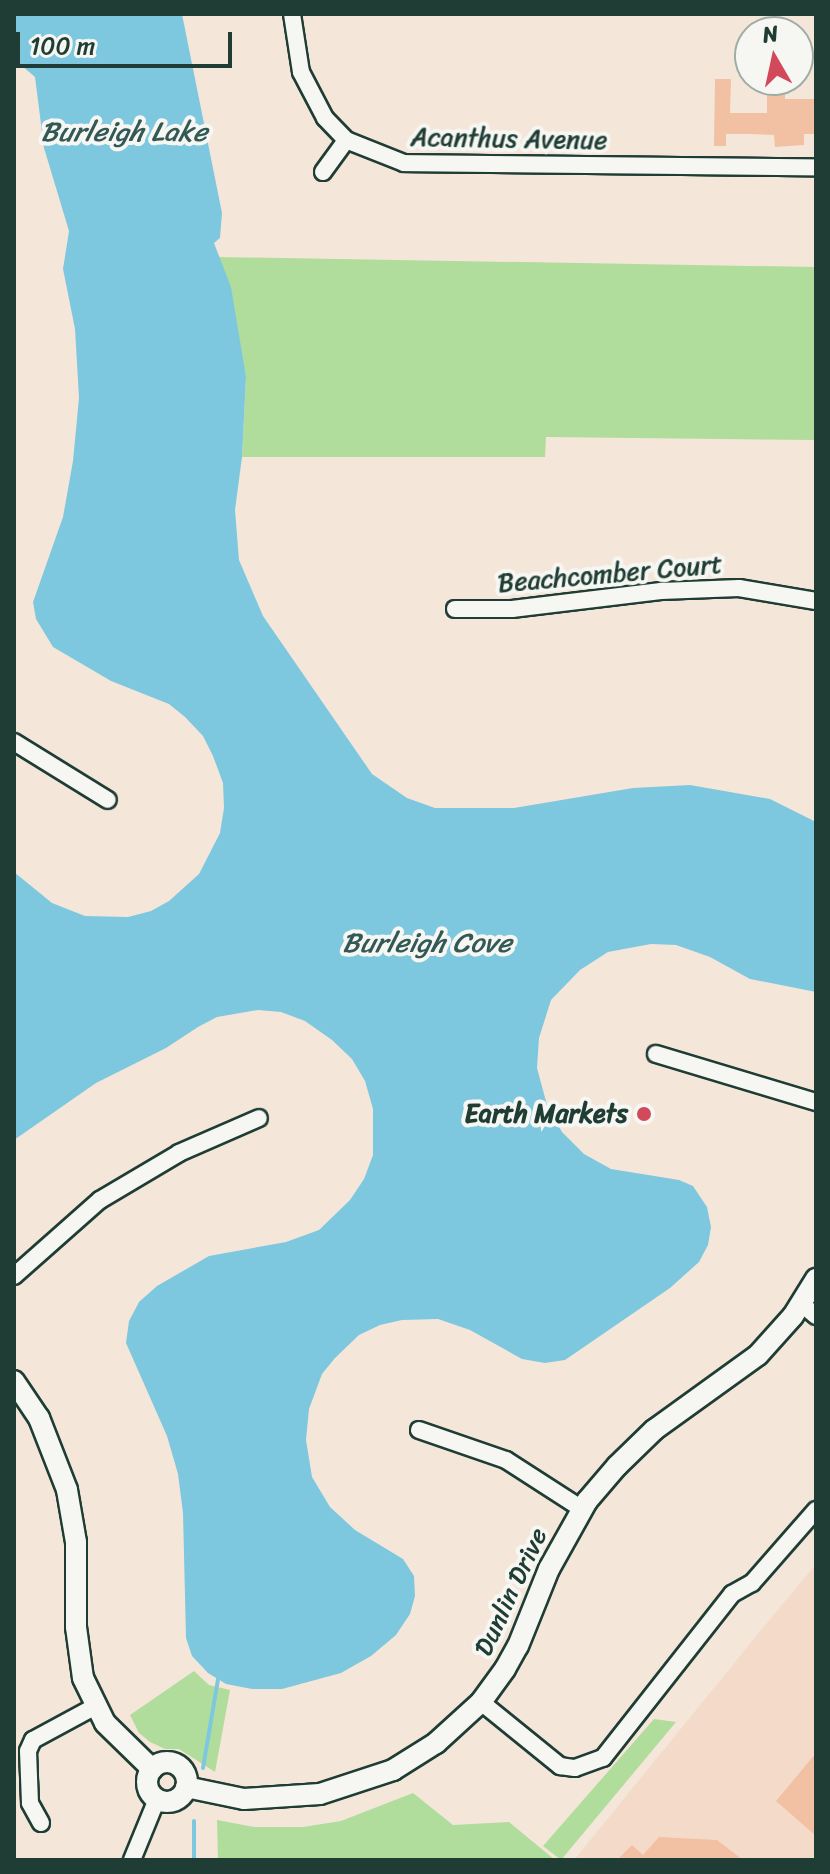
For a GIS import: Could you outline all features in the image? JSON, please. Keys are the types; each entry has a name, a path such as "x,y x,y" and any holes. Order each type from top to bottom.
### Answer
{"street":[{"name":"Acanthus Avenue","path":"292,14 306,85 320,110 346,140 404,163 816,167"},
{"path":"323,172 346,140"},
{"name":"Beachcomber Court","path":"455,609 512,609 661,591 739,588 816,601"},
{"path":"14,742 108,800"},
{"path":"656,1054 816,1102"},
{"path":"14,1276 100,1200 179,1153 259,1118"},
{"name":"Dunlin Drive","path":"186,1787 244,1799 295,1798 344,1788 414,1758 456,1727 481,1702 518,1646 549,1569 582,1509 635,1448 680,1410 749,1363 809,1310 816,1279"},
{"path":"14,1381 39,1418 67,1490 76,1542 78,1653 96,1706 117,1737 152,1769"},
{"path":"419,1430 506,1460 582,1509"},
{"path":"481,1702 560,1766 575,1768 603,1758 732,1594 752,1583 816,1510"},
{"path":"41,1823 30,1803 28,1751 33,1740 96,1706"},
{"path":"164,1763 176,1765 185,1774 186,1787 178,1799 157,1799 147,1782 152,1769 164,1763"},
{"path":"132,1860 157,1799"}],"shaded area":[{"path":"816,1564 816,1860 574,1860 766,1624"}],"green space":[{"path":"218,257 816,267 816,440 546,437 545,457 242,457 246,377"},
{"path":"194,1671 209,1685 230,1690 215,1772 179,1749 165,1749 150,1742 139,1733 130,1715"},
{"path":"654,1719 676,1722 561,1860 543,1846"},
{"path":"413,1793 453,1825 509,1822 555,1860 218,1860 217,1820 254,1827 303,1827 341,1821"}],"water":[{"name":"Burleigh Cove","path":"14,14 182,14 222,213 220,238 214,243 231,287 246,377 242,457 235,510 239,560 263,616 372,774 407,798 435,808 514,808 633,788 690,785 770,799 816,822 816,992 750,979 710,957 676,945 651,944 608,952 580,970 551,1000 539,1038 537,1068 547,1105 562,1132 584,1154 611,1169 679,1180 693,1186 707,1207 711,1227 708,1245 699,1262 670,1288 565,1360 545,1363 522,1359 470,1330 438,1319 402,1320 380,1325 359,1335 335,1358 322,1374 309,1409 306,1440 312,1477 330,1507 355,1530 403,1559 414,1576 415,1596 410,1614 396,1635 371,1656 341,1673 282,1689 252,1689 226,1684 208,1673 192,1656 186,1638 183,1513 178,1474 167,1436 126,1343 129,1321 139,1302 157,1286 209,1256 286,1242 319,1230 350,1200 364,1179 373,1155 373,1109 365,1081 352,1059 332,1040 305,1021 281,1012 258,1010 217,1017 198,1027 166,1048 96,1083 14,1140 14,872 52,903 85,916 128,917 151,911 169,901 199,874 220,833 224,808 223,783 213,756 203,736 185,717 169,704 111,681 53,647 36,619 33,602 63,517 73,461 79,398 75,329 63,269 69,231 44,148 35,77 14,59"}],"building":[{"path":"715,79 731,79 730,113 767,113 767,96 816,99 816,134 804,134 804,145 775,147 774,135 726,134 726,146 714,146"},
{"path":"816,1753 816,1836 776,1801"},
{"path":"659,1837 717,1840 743,1860 617,1860 632,1845 643,1855"}],"waterway":[{"path":"203,1768 218,1679"},
{"path":"194,1821 194,1860"}],"place":[{"name":"Earth Markets","path":"644,1114"}],"water label":[{"name":"Burleigh Lake","path":"124,132"}]}
